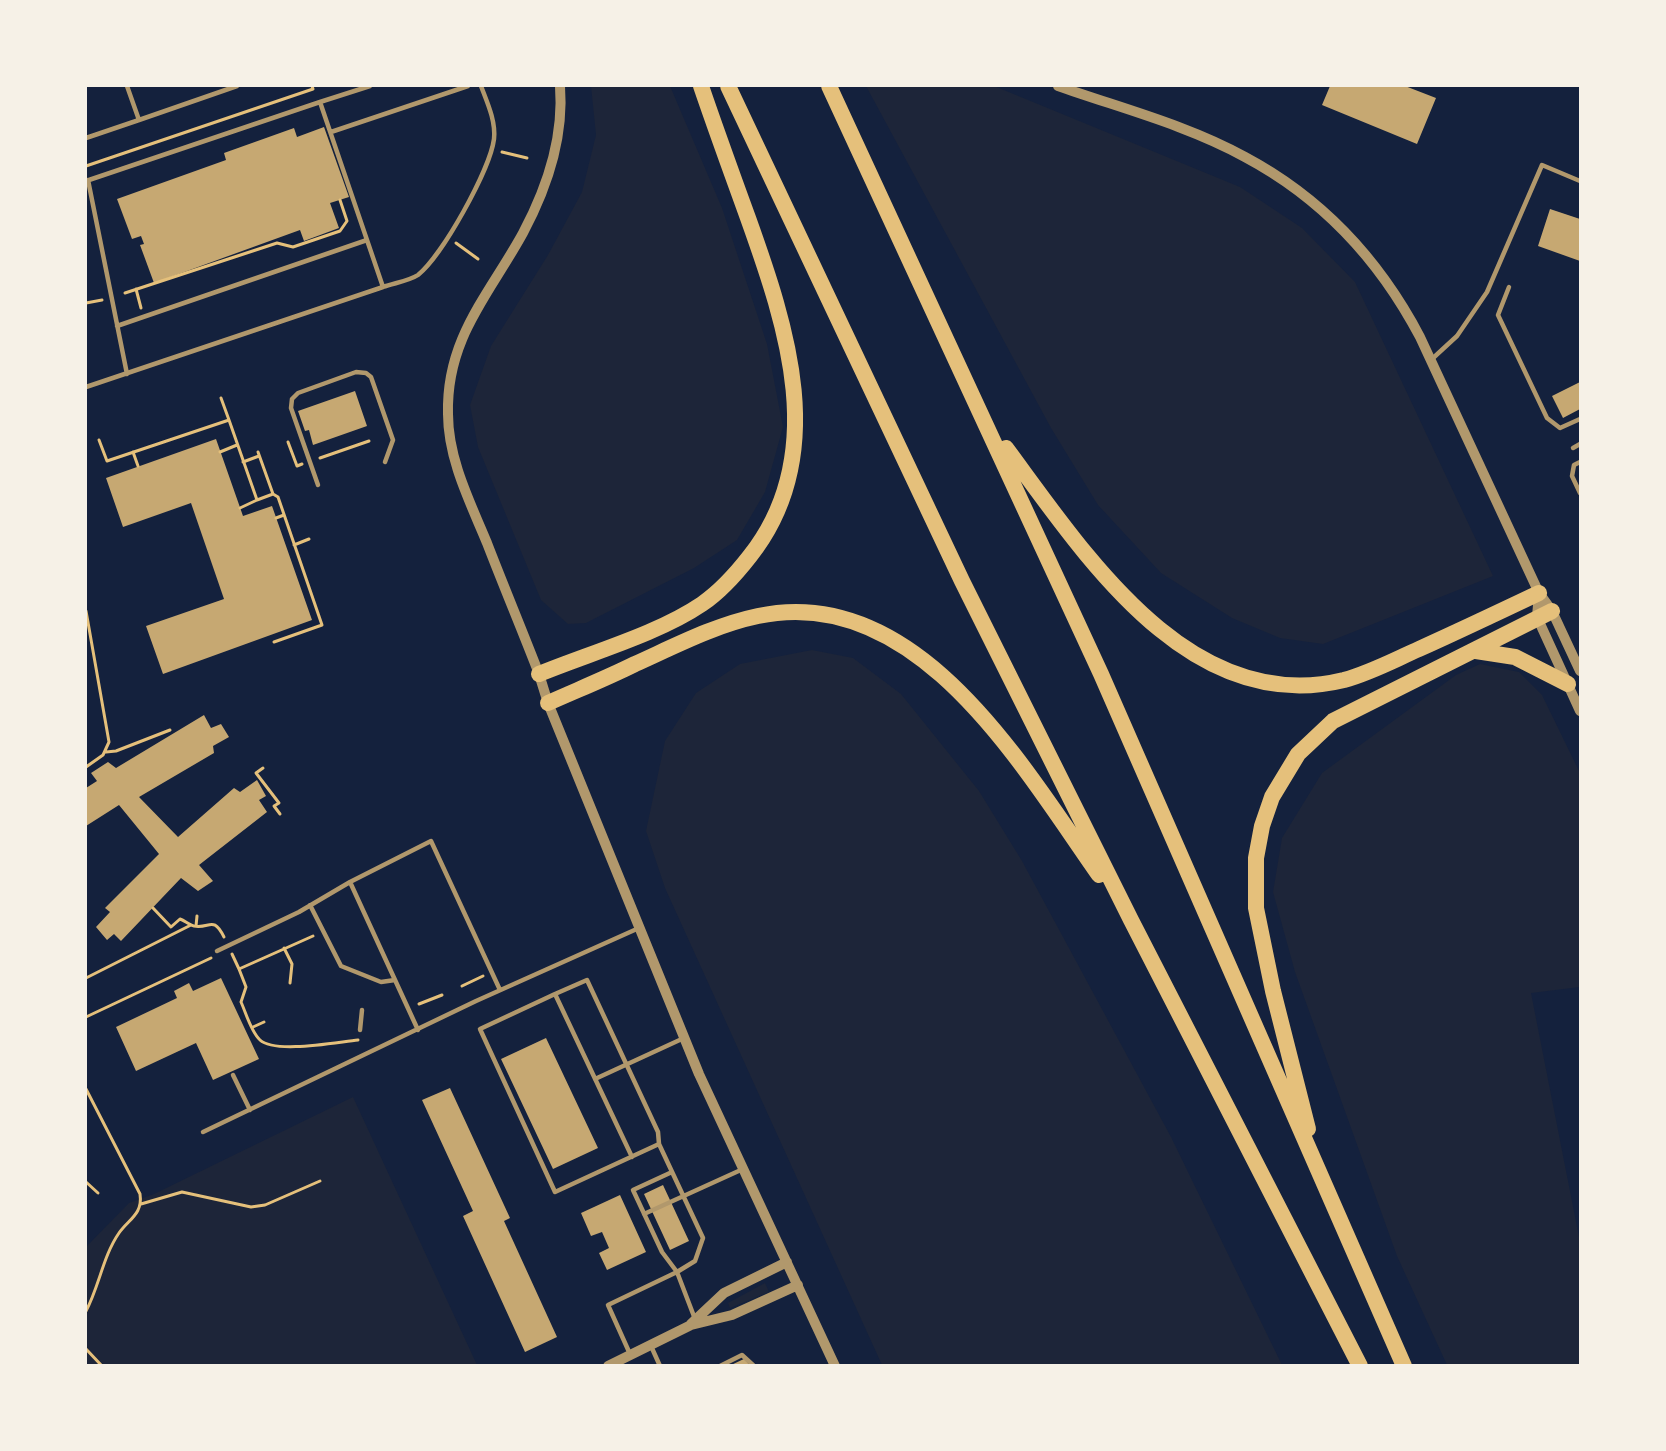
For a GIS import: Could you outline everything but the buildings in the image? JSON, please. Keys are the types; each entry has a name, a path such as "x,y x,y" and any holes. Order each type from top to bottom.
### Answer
{"highway":[{"path":"539,674 663,624 703,603 720,590 753,552 771,525 787,486 793,458 796,409 786,336 766,271 701,86"},
{"path":"728,86 962,581 1131,920 1360,1365"},
{"path":"829,86 1101,674 1404,1365"},
{"path":"985,419 1073,538 1123,596 1184,648 1238,674 1284,684 1314,684 1342,680 1374,670 1539,593"},
{"path":"548,703 703,633 757,616 805,613 843,619 867,626 909,649 968,702 1021,765 1131,920"},
{"path":"1321,1179 1273,991 1258,918 1254,874 1262,826 1280,781 1298,754 1321,731 1358,706 1476,651 1500,635 1545,614"},
{"path":"1476,651 1515,657 1568,684"}],"street":[{"path":"560,86 558,138 543,188 522,234 462,335 453,363 447,413 451,444 465,490 539,674 548,703 684,1038 836,1365"},
{"path":"1058,86 1220,144 1289,183 1336,222 1370,258 1401,302 1431,360 1539,593 1568,684 1581,711"},
{"path":"1539,593 1545,614 1581,671"},
{"path":"608,1365 694,1322 724,1293 787,1262"},
{"path":"694,1322 732,1316 798,1285"}],"lane":[{"path":"127,86 139,120"},
{"path":"86,138 237,86"},
{"path":"127,374 87,181 370,86"},
{"path":"331,132 468,86"},
{"path":"86,387 419,274 450,233 476,189 494,140 492,120 481,86"},
{"path":"320,102 383,287"},
{"path":"1431,360 1457,336 1487,292 1542,165 1581,181"},
{"path":"117,326 367,240"},
{"path":"1509,287 1498,315 1547,418 1560,429 1581,419"},
{"path":"318,485 291,408 292,399 298,393 356,372 366,373 371,377 393,440 385,462"},
{"path":"1573,448 1581,444"},
{"path":"1581,462 1574,465 1572,476 1581,493"},
{"path":"217,951 431,841 500,990"},
{"path":"350,882 418,1030"},
{"path":"310,904 341,966 381,982 395,980"},
{"path":"202,1132 500,990 639,928"},
{"path":"630,1354 608,1305 693,1264 703,1238 659,1144 658,1131 587,980 480,1029 555,1192 659,1144"},
{"path":"555,994 632,1157"},
{"path":"360,1030 363,1010"},
{"path":"595,1079 684,1038"},
{"path":"233,1075 250,1110"},
{"path":"644,1214 743,1169"},
{"path":"672,1172 633,1190 662,1252 677,1272 694,1322"},
{"path":"650,1344 660,1365"},
{"path":"720,1365 742,1355 754,1365"}],"path":[{"path":"86,166 313,89 312,86"},
{"path":"511,154 527,158"},
{"path":"125,293 277,243 293,247 340,231 347,220 340,200"},
{"path":"465,250 478,259"},
{"path":"135,289 141,307"},
{"path":"86,303 104,299"},
{"path":"221,398 256,500"},
{"path":"99,440 107,462 229,420"},
{"path":"315,459 369,441"},
{"path":"288,442 297,466 304,463"},
{"path":"220,452 237,445"},
{"path":"133,452 138,466"},
{"path":"243,462 259,454 273,494 278,497 321,625 274,642"},
{"path":"240,508 273,494"},
{"path":"276,518 284,515"},
{"path":"294,545 309,540"},
{"path":"86,611 108,736 106,752"},
{"path":"86,766 106,752 116,751 170,730"},
{"path":"263,768 256,774 279,803 274,806 280,814"},
{"path":"153,908 171,927 180,919 194,926"},
{"path":"194,926 197,916"},
{"path":"86,978 194,926 216,924 224,937"},
{"path":"239,969 312,936"},
{"path":"284,948 292,964 290,983"},
{"path":"232,954 246,987 241,1002 261,1042 274,1047 364,1040"},
{"path":"86,1017 212,957"},
{"path":"462,986 483,976"},
{"path":"420,1005 442,995"},
{"path":"253,1027 264,1022"},
{"path":"86,1089 140,1194 141,1204 137,1214 114,1242 98,1287 86,1311"},
{"path":"141,1204 182,1192 251,1207 264,1205 320,1181"},
{"path":"86,1182 98,1193"},
{"path":"86,1350 102,1365"}],"shaded area":[{"path":"591,86 670,86 722,208 767,344 783,427 765,492 737,540 694,568 586,623 568,624 541,600 478,447 470,405 491,346 548,255 582,192 596,135"},
{"path":"866,86 994,86 1240,187 1302,228 1355,282 1493,576 1323,644 1280,638 1232,618 1161,573 1098,505 1051,428"},
{"path":"812,650 853,658 901,694 979,791 1022,861 1171,1137 1282,1365 882,1365 665,888 646,831 665,741 696,693 740,664"},
{"path":"1480,664 1519,672 1542,695 1580,773 1580,987 1531,993 1580,1242 1580,1365 1447,1365 1397,1256 1295,972 1273,892 1282,838 1322,773 1456,675"},
{"path":"353,1097 477,1365 86,1366 86,1247 129,1203 154,1194"},
{"path":"765,1283 769,1292 730,1308 728,1303"}]}
